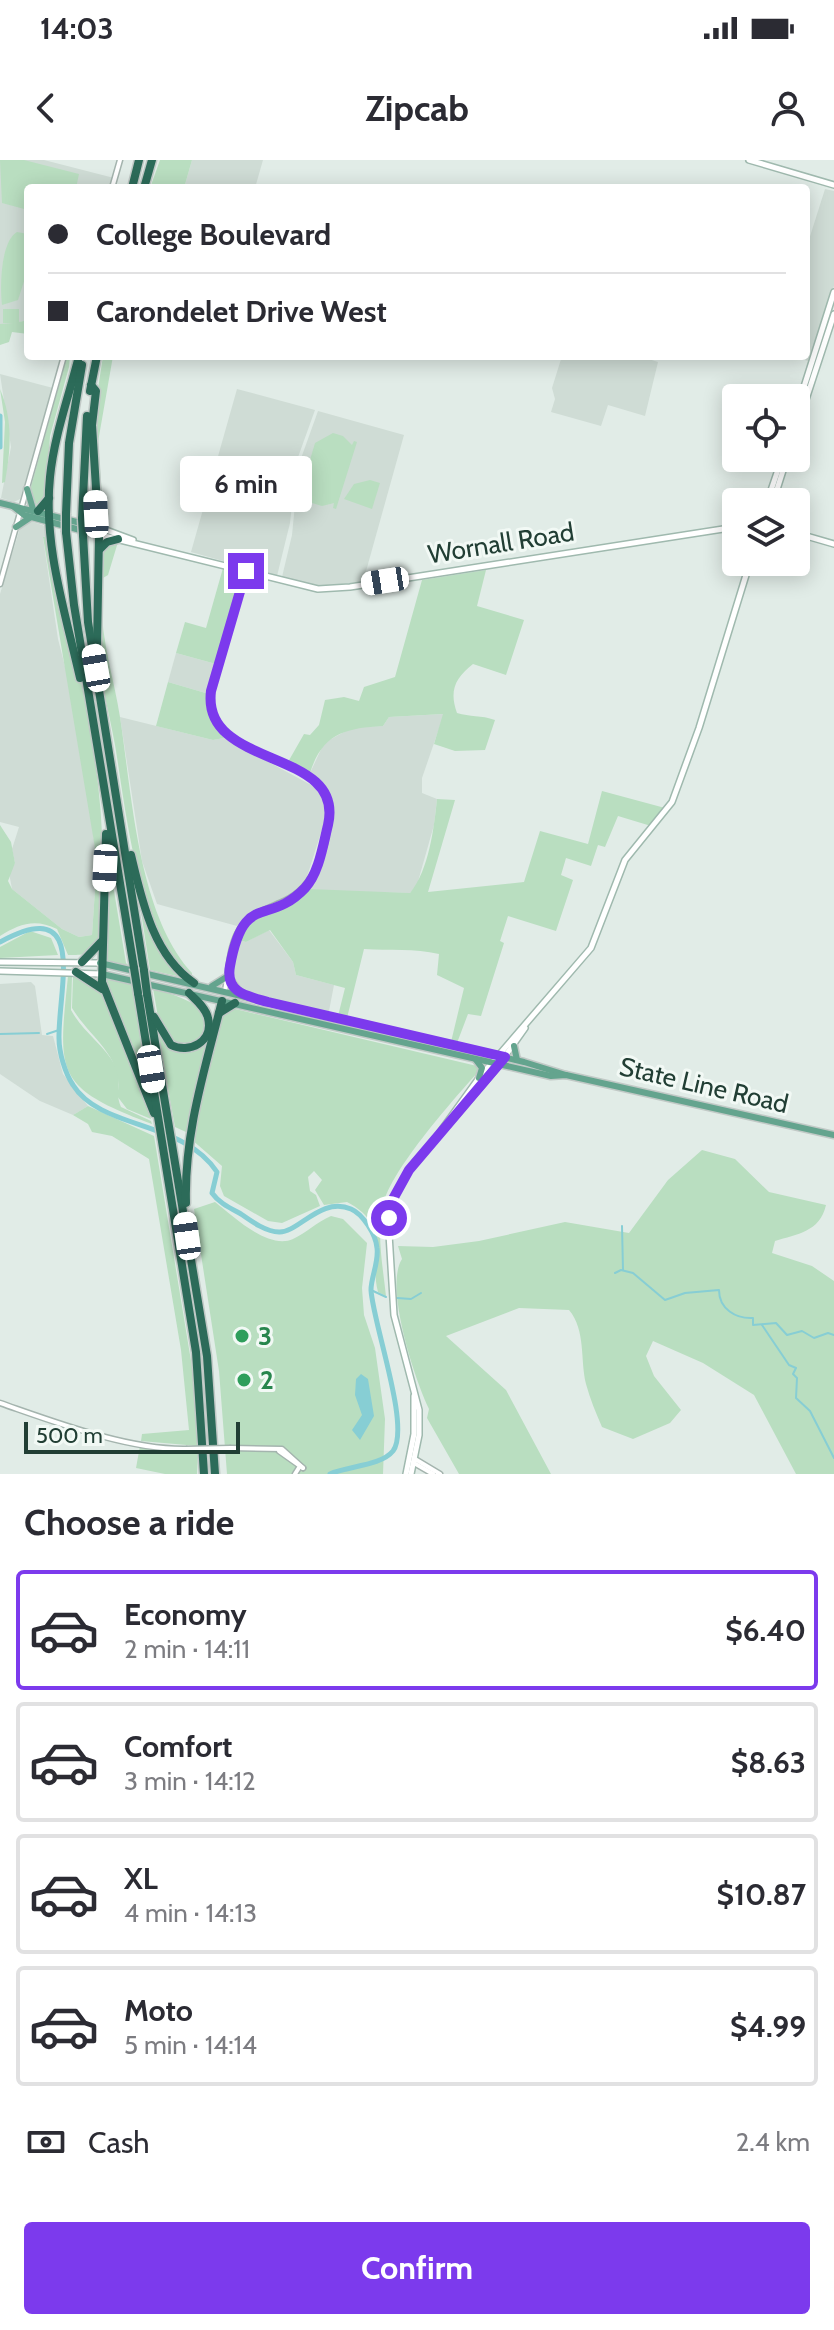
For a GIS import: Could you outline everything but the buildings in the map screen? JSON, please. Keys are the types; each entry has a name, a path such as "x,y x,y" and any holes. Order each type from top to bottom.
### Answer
{"highway":[{"path":"133,184 139,160"},
{"path":"145,184 155,160"},
{"path":"80,360 52,456 49,497 56,577 84,693 88,696"},
{"path":"80,360 69,443 66,532 88,696 133,960 150,1014 184,1216 210,1381 215,1474"},
{"path":"96,360 85,441 82,519 86,599 143,963 142,994 158,1118 199,1373 204,1474"},
{"path":"91,385 96,391 92,434 98,531 96,668"},
{"path":"49,497 36,514 51,535"},
{"path":"98,554 107,542 118,539"},
{"path":"107,807 104,811 106,840 100,963 104,991 158,1118"},
{"path":"123,836 128,840 162,952 175,969 194,983"},
{"path":"79,962 101,941"},
{"path":"76,972 93,980 104,991"},
{"path":"150,1014 171,1045 182,1049 195,1047 206,1035 209,1021 203,1007 189,993"},
{"path":"184,1216 190,1125 222,1001"},
{"path":"219,1013 235,1003"}],"main road":[{"path":"749,160 834,185"},
{"path":"805,384 834,292"},
{"path":"810,387 834,314"},
{"path":"16,527 36,514 27,489"},
{"name":"Wornall Road","path":"1,504 118,539 298,586 350,587 722,529"},
{"path":"18,509 51,518"},
{"path":"96,514 111,531"},
{"name":"Wornall Road","path":"98,531 111,531 134,541"},
{"path":"810,537 834,544"},
{"path":"408,1474 415,1425 414,1395 394,1315 389,1218 398,1186 591,948 625,860 672,802 699,728 746,576"},
{"name":"State Line Road","path":"0,962 100,963 502,1056 566,1075 834,1135"},
{"name":"State Line Road","path":"0,971 102,974 495,1064 551,1076 566,1075"},
{"path":"210,987 228,976 231,985 243,995"},
{"path":"222,1001 225,991"},
{"path":"502,1056 514,1046 526,1027"},
{"path":"514,1046 517,1060"},
{"path":"473,1059 482,1066 479,1078"},
{"path":"440,1132 479,1078 495,1064"}],"street":[{"path":"113,184 120,160"},
{"path":"0,584 18,509 27,489 63,360"},
{"path":"225,991 235,937 251,917 293,897 309,883 329,820 327,801 319,786 283,764 231,739 217,724 211,711 211,691 246,571"},
{"path":"0,1403 156,1447 277,1449 302,1467 298,1474"},
{"path":"412,1460 433,1474"},
{"path":"412,1460 440,1474"}],"shaded area":[{"path":"0,160 44,160 114,178 112,184 24,184 24,321 0,324"},
{"path":"192,160 263,160 256,184 185,184"},
{"path":"825,189 834,191 834,286 810,355 810,236"},
{"path":"561,360 658,362 645,416 608,405 601,426 551,412 555,399 552,388"},
{"path":"0,374 53,388 20,499 14,502 1,498 11,447"},
{"path":"237,389 315,410 297,460 290,523 277,576 191,552"},
{"path":"318,411 404,435 363,582 320,586 282,577 292,535 299,464"},
{"path":"30,521 45,526 49,537 43,538 58,639 74,702 97,860 92,935 79,937 62,929 12,889 9,873 15,863 12,849 19,827 0,822 0,594 20,528"},
{"path":"176,653 216,664 209,694 168,682"},
{"path":"444,714 422,778 422,793 437,799 434,825 417,885 410,893 309,889 321,869 331,828 331,801 310,773 324,743 353,727 383,726 389,717"},
{"path":"120,717 213,740 224,738 313,786 323,799 326,817 305,883 293,893 254,912 237,926 157,904 142,861"},
{"path":"269,930 293,962 296,975 334,985 329,1011 323,1013 238,989 231,979 238,940 246,942"},
{"path":"31,982 35,986 42,1035 53,1036 63,1074 88,1106 73,1115 40,1101 0,1074 0,984"}],"green space":[{"path":"0,160 24,160 79,174 77,184 24,184 24,209 2,203"},
{"path":"160,160 192,160 185,184 151,184"},
{"path":"17,232 24,233 24,281 18,300 2,305 1,277 4,255 11,237"},
{"path":"3,309 19,309 19,322 24,321 24,334 12,332 9,342 0,345 0,324 13,323 3,323"},
{"path":"66,360 70,360 50,436 46,496 38,506 29,494"},
{"path":"102,360 112,360 98,442 104,522 94,415"},
{"path":"0,389 10,435 5,482 2,483 5,422"},
{"path":"333,433 343,436 352,445 354,441 357,442 336,509 333,508 334,503 322,506 312,503 302,487 315,443"},
{"path":"370,480 380,483 372,509 344,499 354,484"},
{"path":"43,537 49,537 80,674 101,812 100,934 92,950 77,955 68,955 57,929 41,924 14,928 0,936 0,825 11,842 15,863 8,881 12,889 62,929 79,937 92,935 97,860"},
{"path":"118,542 108,575 103,578 101,596 106,648 120,717 134,817 140,852 160,919 192,977 174,961 159,936 147,905 130,836 100,668 96,620 102,552 105,546"},
{"path":"223,568 242,577 216,664 176,653 185,622 206,628"},
{"path":"486,570 477,606 524,620 506,675 473,664 455,686 457,713 495,720 485,750 455,751 434,744 443,714 389,717 383,726 346,731 328,742 321,749 310,773 288,762 304,734 310,735 319,725 325,700 344,697 359,701 364,687 395,677 422,580"},
{"path":"168,682 209,694 213,722 224,738 213,740 156,726"},
{"path":"602,791 665,808 651,826 618,816 605,847 598,845 591,866 566,858 561,875 573,880 556,931 508,916 500,941 504,943 481,1016 468,1014 457,1043 451,1042 464,988 437,975 439,954 364,949 347,1018 338,1016 345,988 296,975 293,962 270,930 246,942 238,940 251,922 309,889 410,893 426,861 437,799 455,800 428,892 524,882 540,831 588,844"},
{"path":"107,849 126,963 129,966 102,960"},
{"path":"139,899 162,955 181,977 150,970"},
{"path":"30,931 51,938 58,955 0,958 0,947"},
{"path":"68,976 72,976 71,1010 115,1065 121,1107 152,1124 96,1099 80,1087 70,1073 64,1056 63,1035"},
{"path":"73,976 95,986 106,1000 151,1119 127,1109 117,1096 116,1070 111,1059 72,1008"},
{"path":"106,977 132,983 147,1078 105,985"},
{"path":"153,988 188,1001 205,1014 207,1023 204,1033 193,1045 175,1045 159,1023"},
{"path":"231,1008 477,1066 478,1072 422,1138 387,1194 380,1230 386,1296 378,1292 375,1232 370,1222 347,1202 324,1205 315,1190 322,1180 314,1171 308,1177 310,1191 316,1195 320,1206 282,1223 268,1221 224,1196 220,1186 222,1166 191,1139 221,1017"},
{"path":"158,1034 176,1049 209,1037 186,1132 175,1127"},
{"path":"88,1106 154,1136 192,1367 198,1446 141,1441 142,1434 189,1430 181,1350 149,1159 112,1136 92,1132 88,1124 73,1115"},
{"path":"702,1150 735,1159 769,1192 826,1205 819,1221 799,1234 775,1241 772,1253 812,1266 834,1281 834,1474 796,1474 754,1395 703,1363 653,1341 646,1356 654,1376 681,1410 670,1423 633,1439 602,1427 586,1384 578,1327 569,1310 519,1308 446,1336 506,1390 551,1474 459,1474 427,1418 429,1409 404,1334 397,1290 397,1272 402,1259 398,1246 433,1247 479,1241 565,1222 629,1233 668,1180"},
{"path":"215,1202 251,1230 273,1240 293,1239 331,1216 343,1219 367,1243 362,1288 364,1315 375,1348 385,1419 383,1474 227,1474 219,1371 194,1209"},
{"path":"140,1446 198,1454 197,1474 165,1474 136,1468"}],"water":[{"path":"361,1374 368,1379 374,1416 360,1440 352,1430 362,1415 355,1395 356,1379"}],"waterway":[{"path":"0,416 0,447"},
{"path":"0,942 28,930 47,929 58,938 63,973 60,1050 70,1080 86,1100 122,1119 164,1133 202,1155 217,1172 212,1193 215,1197 264,1228 274,1232 286,1231 320,1211 340,1206 356,1212 368,1226 377,1253 371,1290 373,1306 394,1398 397,1439 388,1456 330,1474"},
{"path":"47,1034 59,1030"},
{"path":"0,1034 39,1033"},
{"path":"622,1226 623,1270"},
{"path":"615,1273 621,1270 633,1273 665,1300 685,1293 719,1290 722,1303 730,1312 753,1318 753,1325 776,1323 787,1335 802,1331 814,1338 828,1333 834,1335"},
{"path":"371,1290 386,1297"},
{"path":"397,1298 411,1299 421,1293"},
{"path":"762,1325 789,1365 796,1368 793,1374 797,1378 796,1398 810,1411 834,1458"}],"place":[{"name":"3","path":"242,1336"},
{"name":"2","path":"244,1380"}],"route":[{"path":"246,571 211,691 211,711 222,731 231,739 313,780 325,796 329,815 309,883 293,897 251,917 239,929 233,943 228,976 231,985 243,995 268,1002 505,1057 409,1170 398,1186 389,1218"}]}
